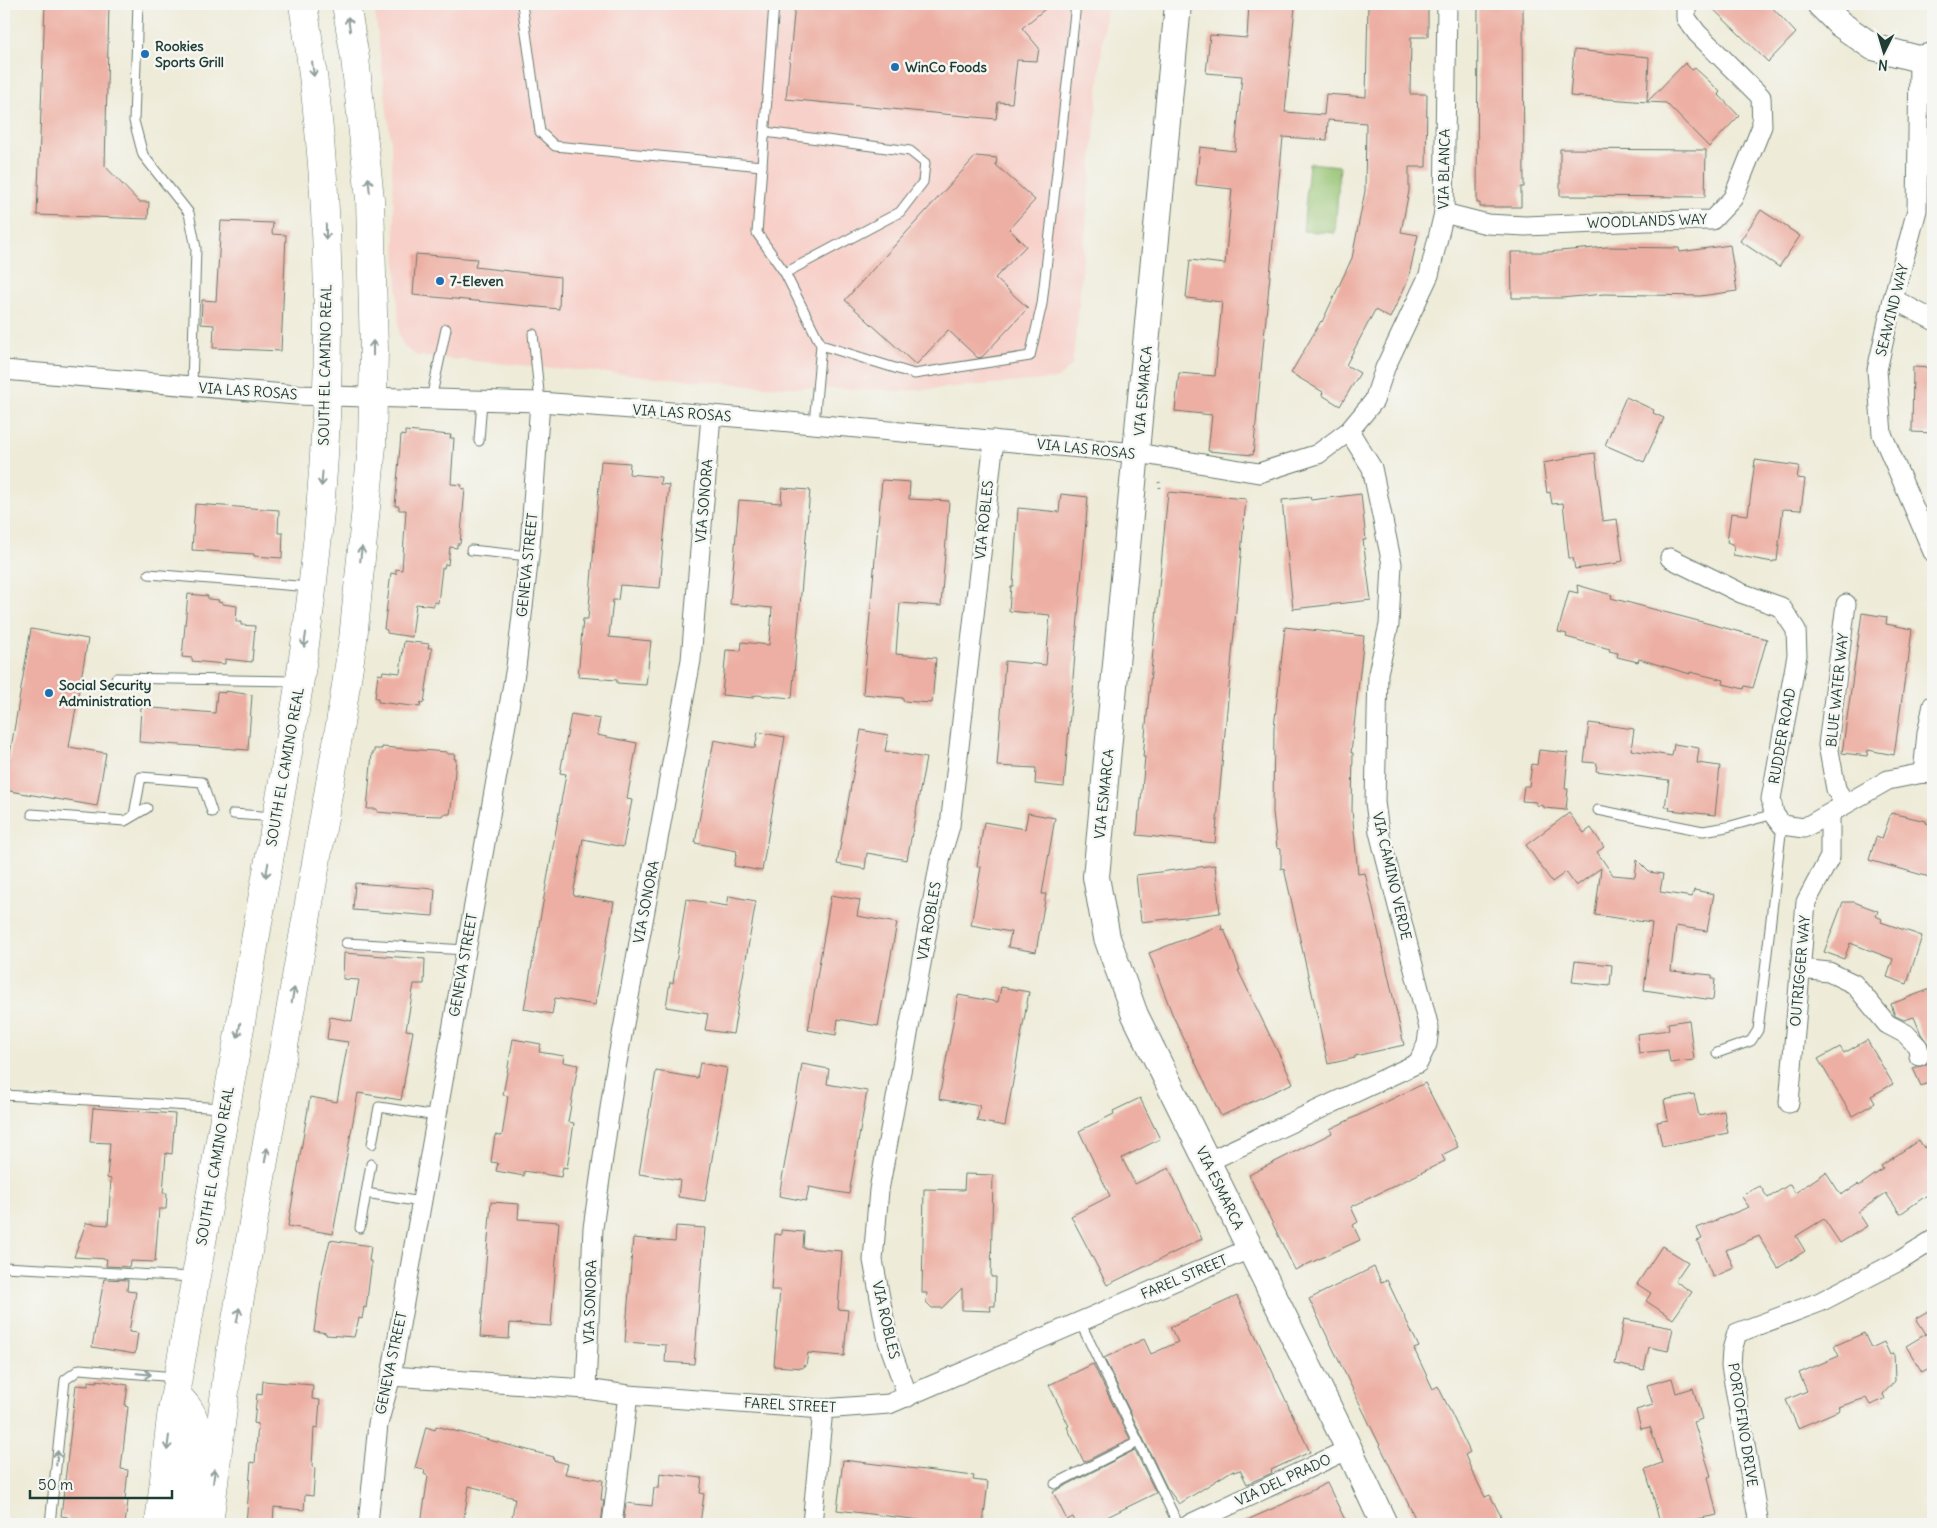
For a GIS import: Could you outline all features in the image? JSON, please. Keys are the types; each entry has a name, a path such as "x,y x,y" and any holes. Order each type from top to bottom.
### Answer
{"main road":[{"name":"SOUTH EL CAMINO REAL","path":"158,1524 177,1386 300,681 312,588 325,443 328,352 325,201 313,67 303,4"},
{"path":"209,1524 228,1366 337,743 352,640 372,446 374,350 370,199 355,58 346,4"},
{"path":"177,1386 195,1423 184,1524"}],"street":[{"name":"VIA ESMARCA","path":"1178,4 1096,877 1107,938 1135,1015 1349,1449 1384,1524"},
{"name":"VIA BLANCA","path":"1349,431 1374,400 1385,368 1429,275 1444,213 1447,4"},
{"name":"WOODLANDS WAY","path":"1444,213 1488,224 1525,226 1712,220 1733,198 1762,126 1761,97 1697,33 1686,18 1686,4"},
{"path":"1820,4 1840,24 1873,47 1926,57"},
{"name":"SEAWIND WAY","path":"1926,57 1918,210 1893,299 1877,370 1882,434 1933,552"},
{"path":"1893,299 1933,320"},
{"name":"VIA LAS ROSAS","path":"4,370 296,396 372,396 540,402 711,415 1137,454 1259,473 1318,454 1349,431"},
{"name":"GENEVA STREET","path":"368,1524 378,1424 391,1376 516,667 529,556 540,402"},
{"name":"VIA SONORA","path":"586,1389 593,1228 615,1073 692,660 711,415"},
{"name":"VIA CAMINO VERDE","path":"1207,1162 1418,1063 1427,1044 1429,1028 1379,832 1375,802 1378,673 1389,625 1392,564 1372,468 1349,431"},
{"name":"VIA ROBLES","path":"908,1397 888,1341 873,1260 879,1190 941,856 950,826 994,440"},
{"name":"RUDDER ROAD","path":"1670,558 1742,593 1781,607 1796,630 1797,655 1772,799 1778,819"},
{"name":"BLUE WATER WAY","path":"1838,809 1828,745 1846,604"},
{"path":"1778,819 1804,828 1888,780 1928,774 1927,733 1933,705"},
{"name":"OUTRIGGER WAY","path":"1789,1103 1806,902 1830,857 1838,809"},
{"path":"1800,970 1829,972 1854,984 1887,1024 1906,1034 1918,1047 1919,1056"},
{"name":"PORTOFINO DRIVE","path":"1760,1524 1731,1366 1732,1350 1737,1333 1820,1302 1901,1260 1933,1240"},
{"name":"FAREL STREET","path":"391,1376 586,1389 628,1395 823,1409 889,1404 1249,1249"},
{"path":"612,1524 628,1395"},
{"path":"812,1524 823,1409"},
{"name":"VIA DEL PRADO","path":"1190,1524 1349,1449"}],"lane":[{"path":"138,4 134,121 143,155 189,214 196,248 192,387"},
{"path":"522,4 540,132 555,146 762,166"},
{"path":"774,4 757,233 785,273 821,345 814,424"},
{"path":"821,345 914,374 1030,356 1042,304 1076,4"},
{"path":"765,132 910,151 925,163 923,182 900,212 785,273"},
{"path":"431,399 446,329"},
{"path":"533,334 540,402"},
{"path":"479,441 482,401"},
{"path":"471,550 529,556"},
{"path":"149,574 312,588"},
{"path":"116,678 300,681"},
{"path":"134,815 141,777 202,782 212,812"},
{"path":"32,814 125,821 147,808"},
{"path":"1598,810 1703,831 1778,819 1758,1030 1751,1041 1717,1053"},
{"path":"233,814 276,817"},
{"path":"346,942 466,950"},
{"path":"4,1095 225,1108"},
{"path":"372,1144 379,1107 437,1116"},
{"path":"360,1228 371,1164"},
{"path":"366,1193 421,1202"},
{"path":"4,1267 196,1277"},
{"path":"1080,1322 1178,1524"},
{"path":"50,1524 65,1380 80,1368 177,1386"},
{"path":"1055,1484 1138,1442"}],"path":[{"path":"1159,482 1160,488"}],"shaded area":[{"path":"374,4 1106,4 1072,366 1056,379 905,391 759,386 417,356 404,347 399,336 391,143"}],"green space":[{"path":"1309,163 1340,166 1335,233 1303,231"}],"building":[{"path":"45,4 109,4 105,166 139,202 149,202 148,219 37,215"},
{"name":"WinCo Foods","path":"795,4 1051,4 1022,28 1039,48 1037,61 1017,60 1012,103 998,102 996,119 786,99"},
{"path":"1249,4 1295,7 1285,112 1324,115 1326,94 1366,97 1368,4 1428,4 1428,37 1411,37 1410,94 1427,94 1426,167 1409,167 1409,191 1401,232 1418,235 1408,280 1390,318 1375,310 1346,365 1360,373 1340,406 1322,395 1323,392 1291,373 1322,322 1352,258 1365,191 1366,123 1328,120 1327,140 1283,137 1253,455 1208,451 1212,415 1175,411 1179,373 1215,376 1222,302 1186,298 1190,260 1225,264 1232,189 1196,185 1200,147 1235,151 1242,76 1206,73 1210,35 1247,38"},
{"path":"1478,4 1523,4 1524,187 1521,187 1521,207 1480,207 1480,203 1477,203"},
{"path":"1708,4 1769,4 1796,33 1768,62"},
{"path":"1574,50 1649,57 1647,102 1570,96"},
{"path":"1685,63 1692,70 1695,68 1708,80 1720,92 1718,94 1739,116 1709,147 1666,103 1647,102"},
{"path":"1560,149 1706,150 1705,197 1560,196"},
{"path":"976,156 997,158 996,165 1035,200 1009,229 1026,246 995,278 1028,308 982,357 978,358 948,330 916,365 845,300"},
{"path":"1761,210 1800,236 1779,267 1740,241"},
{"path":"221,221 273,223 272,234 286,235 281,351 213,348 214,325 201,324 202,300 216,301"},
{"path":"1730,245 1737,291 1700,296 1604,294 1561,298 1512,298 1511,252 1547,252 1607,247 1679,248 1680,252"},
{"path":"416,254 477,259 475,267 560,277 559,309 413,295"},
{"path":"1913,367 1933,368 1933,433 1912,432"},
{"path":"1626,397 1654,410 1653,413 1664,418 1644,462 1605,445"},
{"path":"405,431 451,435 450,438 454,438 451,484 462,485 461,488 465,489 460,544 457,544 457,548 450,547 448,565 445,564 444,568 442,568 438,603 434,602 434,606 416,604 412,637 387,633 387,630 384,629 391,573 396,574 396,569 402,570 406,510 399,510 399,506 395,506 401,435 405,436"},
{"path":"1595,453 1603,521 1617,519 1623,561 1575,569 1573,558 1569,558 1563,503 1552,504 1550,492 1547,493 1543,463 1565,459 1565,457"},
{"path":"1755,460 1799,466 1797,478 1805,479 1801,510 1783,509 1777,561 1773,562 1733,555 1734,545 1727,542 1731,513 1748,515"},
{"path":"601,461 630,463 629,474 661,477 660,484 669,485 660,588 620,585 618,600 613,600 609,637 651,641 646,685 617,683 617,680 578,677 583,619 588,619"},
{"path":"882,480 910,482 909,499 949,501 941,606 900,603 896,654 936,658 932,703 903,701 903,698 863,694"},
{"path":"782,488 810,490 792,698 757,695 753,696 753,698 722,695 726,650 741,651 742,642 769,645 771,623 772,608 730,604 739,500 781,503"},
{"path":"1168,492 1246,499 1215,843 1137,835"},
{"path":"1061,494 1088,497 1064,787 1035,784 1036,768 997,766 1005,661 1046,665 1050,615 1009,611 1011,586 1013,586 1018,508 1059,512"},
{"path":"1361,494 1366,540 1363,540 1371,600 1293,609 1282,500 1310,497 1311,500"},
{"path":"195,504 279,510 278,533 283,533 282,558 254,556 254,554 192,550"},
{"path":"1577,585 1612,595 1611,598 1767,639 1753,688 1745,686 1744,689 1723,684 1724,680 1690,672 1690,674 1639,659 1638,662 1617,657 1618,653 1609,651 1610,649 1566,637 1567,634 1558,632 1569,591 1578,593"},
{"path":"188,594 208,596 208,599 219,600 218,602 223,604 237,606 236,622 241,622 241,625 255,626 252,662 225,659 225,664 192,661 192,658 182,657"},
{"path":"1862,613 1887,617 1886,624 1912,629 1894,755 1868,750 1867,756 1842,753"},
{"path":"1285,627 1364,636 1351,753 1353,753 1352,810 1358,874 1365,873 1404,1045 1328,1064 1284,868 1281,869 1281,849 1277,848 1273,812 1274,728"},
{"name":"Social Security Administration","path":"31,629 88,639 69,747 106,753 97,806 4,790"},
{"path":"404,641 429,644 428,648 432,648 424,703 421,702 420,707 378,702 378,698 375,698 378,674 382,675 383,671 400,673"},
{"path":"225,691 252,695 248,750 139,742 141,707 215,713 217,692 225,693"},
{"path":"571,714 600,719 597,735 637,743 627,799 632,800 623,847 583,839 573,895 614,902 595,1005 555,998 552,1014 524,1009 566,774 560,773"},
{"path":"1589,723 1634,729 1631,750 1672,756 1674,744 1699,748 1697,763 1720,766 1715,815 1669,810 1670,807 1665,807 1669,780 1596,771 1597,763 1584,762"},
{"path":"861,730 888,735 885,751 926,758 907,860 867,853 865,869 837,864"},
{"path":"758,732 785,737 762,871 734,866 737,851 695,843 714,740 755,748"},
{"path":"382,747 455,754 450,814 443,814 442,816 411,815 377,812 377,809 367,809 372,753 374,753 374,749 382,749"},
{"path":"1539,750 1568,753 1565,789 1568,789 1566,810 1544,808 1544,806 1536,805 1536,802 1522,801 1524,786 1529,786 1532,764 1537,765"},
{"path":"1028,813 1055,818 1042,894 1046,894 1036,952 1008,947 1011,932 971,925 981,867 977,867 984,822 1025,829"},
{"path":"1569,813 1584,833 1591,828 1604,847 1597,852 1613,875 1635,877 1637,860 1649,872 1663,874 1660,892 1692,897 1694,890 1714,894 1707,931 1676,926 1671,971 1712,975 1712,979 1715,979 1713,1000 1644,990 1652,923 1595,915 1601,868 1576,886 1566,872 1552,882 1526,845"},
{"path":"1891,813 1926,821 1926,823 1933,825 1933,878 1869,860 1876,837 1882,839"},
{"path":"1215,865 1220,913 1141,922 1136,875"},
{"path":"355,883 435,889 433,916 353,910"},
{"path":"831,895 860,900 857,916 897,923 878,1026 838,1019 836,1035 808,1030"},
{"path":"729,896 756,901 733,1034 705,1030 708,1014 666,1007 670,982 673,983 686,899 727,906"},
{"path":"1843,902 1854,902 1878,911 1876,916 1882,919 1881,922 1922,936 1907,984 1887,977 1893,959 1850,943 1844,959 1824,952"},
{"path":"1221,925 1240,970 1238,970 1293,1083 1221,1116 1173,1016 1149,953"},
{"path":"344,953 425,959 424,984 414,984 406,1030 413,1031 401,1100 358,1093 333,1234 288,1226 310,1097 337,1102 348,1042 327,1039 330,1017 352,1021 359,980 343,979"},
{"path":"1575,961 1612,965 1610,986 1572,982"},
{"path":"1001,987 1029,992 1005,1126 977,1121 980,1106 939,1099 958,995 998,1002"},
{"path":"1933,988 1933,1081 1921,1086 1913,1068 1925,1065 1932,1060 1929,1045 1921,1034 1914,1017 1904,1020 1895,1016 1891,1004"},
{"path":"1689,1020 1694,1060 1670,1063 1668,1050 1639,1053 1637,1034 1669,1030 1668,1023"},
{"path":"513,1039 541,1044 539,1052 564,1056 563,1062 578,1065 568,1122 574,1123 567,1168 563,1167 561,1177 524,1171 524,1176 496,1171 498,1163 491,1162 495,1135 502,1136 508,1096 503,1095"},
{"path":"1867,1040 1893,1084 1871,1096 1875,1103 1852,1116 1818,1059 1840,1047 1844,1053"},
{"path":"700,1063 727,1068 705,1201 678,1197 680,1180 639,1174 656,1071 697,1078"},
{"path":"802,1064 829,1069 827,1084 867,1091 849,1194 809,1187 806,1201 779,1196"},
{"path":"1425,1083 1458,1147 1442,1155 1445,1161 1351,1207 1358,1222 1353,1225 1360,1240 1295,1270 1249,1175 1332,1133 1330,1129"},
{"path":"1694,1094 1699,1116 1724,1111 1728,1133 1662,1146 1657,1122 1668,1120 1664,1100"},
{"path":"1140,1098 1160,1139 1122,1158 1135,1184 1169,1168 1202,1239 1107,1285 1071,1216 1110,1196 1079,1131 1114,1114 1113,1111"},
{"path":"93,1108 175,1114 172,1154 166,1153 163,1193 167,1193 166,1209 159,1209 155,1262 130,1261 129,1267 106,1266 107,1259 74,1257 86,1223 108,1225 111,1179 107,1178 110,1143 90,1142"},
{"path":"1919,1140 1924,1148 1927,1146 1933,1155 1933,1191 1900,1214 1886,1193 1858,1212 1867,1226 1840,1243 1824,1219 1796,1236 1805,1251 1778,1268 1759,1236 1726,1250 1734,1268 1713,1277 1697,1241 1702,1239 1697,1228 1749,1207 1742,1197 1746,1193 1760,1186 1768,1198 1790,1184 1795,1193 1826,1172 1841,1195 1858,1184 1859,1186 1883,1169 1881,1166"},
{"path":"965,1174 993,1175 991,1277 996,1277 995,1306 990,1306 991,1311 962,1310 962,1288 942,1308 932,1308 926,1302 927,1293 922,1293 924,1189 964,1190"},
{"path":"491,1202 519,1204 518,1219 559,1222 551,1326 510,1323 509,1339 480,1337"},
{"path":"676,1226 705,1228 694,1364 665,1362 666,1345 625,1342 633,1238 675,1242"},
{"path":"781,1230 804,1232 803,1248 842,1251 838,1309 848,1310 844,1356 808,1353 806,1366 803,1365 803,1368 774,1366 780,1290 771,1290 775,1234 781,1235"},
{"path":"330,1240 371,1246 369,1261 371,1261 371,1268 366,1308 364,1307 362,1319 359,1318 354,1337 326,1335 326,1333 314,1331 322,1273"},
{"path":"1662,1246 1688,1262 1675,1281 1692,1292 1673,1319 1646,1301 1651,1293 1637,1284"},
{"path":"1374,1267 1381,1282 1387,1280 1419,1347 1414,1349 1433,1389 1438,1386 1470,1452 1465,1455 1472,1471 1485,1497 1490,1495 1505,1524 1418,1524 1309,1299"},
{"path":"104,1279 128,1280 127,1291 136,1292 129,1332 138,1333 135,1354 92,1347"},
{"path":"1237,1296 1310,1452 1271,1470 1272,1473 1247,1484 1240,1470 1234,1472 1233,1470 1179,1504 1167,1488 1104,1358 1144,1339 1151,1354 1178,1342 1170,1327"},
{"path":"1933,1308 1933,1366 1922,1372 1906,1346 1926,1334 1916,1318"},
{"path":"1624,1319 1673,1328 1668,1351 1649,1347 1644,1370 1615,1364"},
{"path":"1864,1333 1871,1348 1884,1342 1890,1355 1894,1353 1895,1381 1883,1394 1885,1399 1870,1405 1866,1398 1838,1407 1840,1410 1798,1428 1786,1400 1807,1391 1799,1373 1839,1356 1834,1346"},
{"path":"1093,1364 1130,1439 1084,1462 1049,1385"},
{"path":"1672,1378 1676,1393 1693,1388 1702,1419 1694,1422 1711,1476 1708,1477 1717,1515 1697,1519 1698,1524 1660,1524 1645,1469 1662,1463 1650,1427 1641,1429 1636,1410 1653,1405 1647,1385"},
{"path":"97,1380 128,1385 125,1406 128,1407 121,1469 128,1470 125,1500 128,1501 125,1524 68,1524 68,1517 61,1516 76,1385 88,1386 88,1381 97,1382"},
{"path":"263,1381 313,1385 312,1399 320,1400 318,1428 314,1427 312,1467 315,1468 313,1496 305,1495 304,1510 274,1507 273,1524 246,1524 251,1462 255,1463 258,1424 254,1423 257,1394 262,1395"},
{"path":"436,1426 554,1457 553,1460 568,1464 565,1474 603,1480 601,1500 604,1500 601,1524 511,1524 515,1498 469,1486 463,1524 421,1524 428,1476 424,1474 425,1470 415,1468 426,1427 435,1430"},
{"path":"1135,1450 1156,1493 1105,1518 1108,1524 1076,1524 1073,1517 1067,1520 1053,1492"},
{"path":"843,1460 974,1476 973,1480 988,1482 983,1524 968,1522 968,1524 954,1524 837,1510"},
{"path":"660,1473 702,1478 700,1493 704,1494 700,1524 623,1524 626,1503 652,1506 654,1488 659,1488"},
{"path":"1327,1483 1347,1524 1238,1524 1281,1505"}],"place":[{"name":"Rookies Sports Grill","path":"145,54"},
{"name":"WinCo Foods","path":"895,67"},
{"name":"7-Eleven","path":"440,281"},
{"name":"Social Security Administration","path":"49,693"}]}
